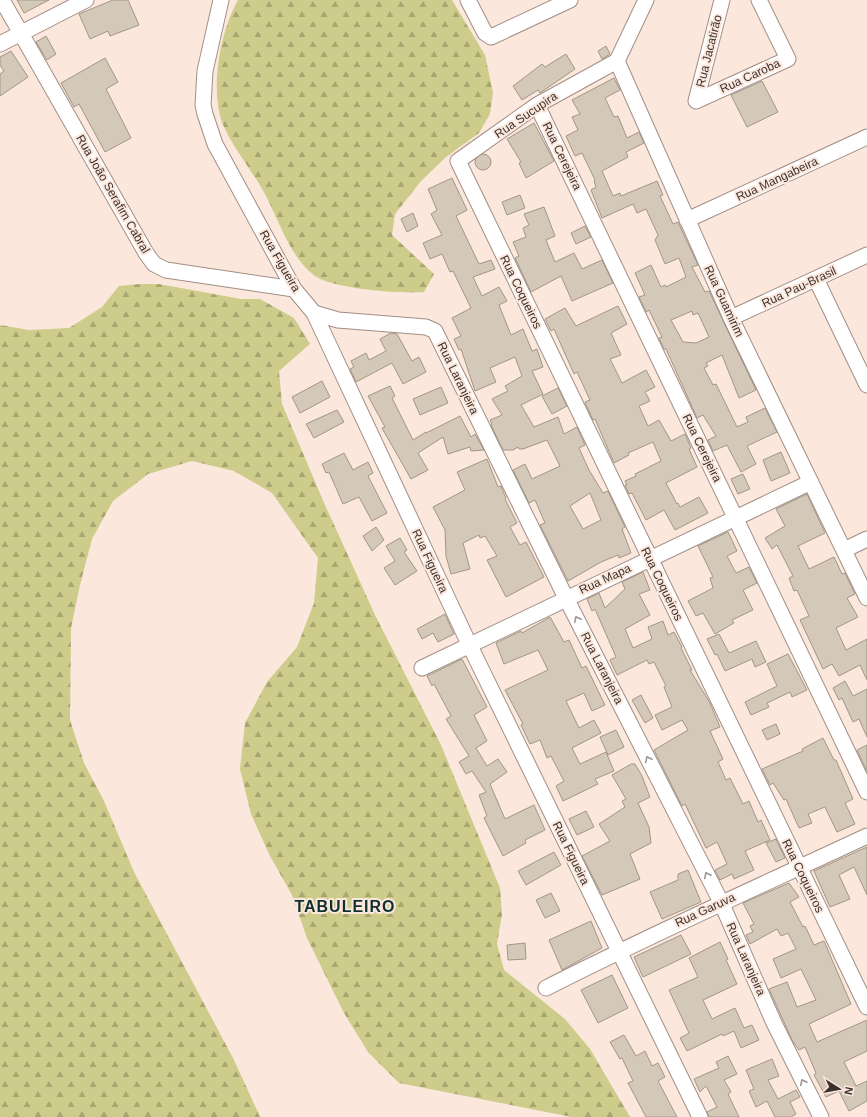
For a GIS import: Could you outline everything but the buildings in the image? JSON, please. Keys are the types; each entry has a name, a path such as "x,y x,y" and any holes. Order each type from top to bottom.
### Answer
{"street":[{"name":"Rua João Serafim Cabral","path":"2,0 146,253 154,264 166,270 294,289"},
{"path":"0,44 86,0"},
{"name":"Rua Figueira","path":"221,0 205,71 203,105 215,144 294,289 314,313 469,644 700,1117"},
{"path":"468,0 485,33 491,37 570,0"},
{"path":"617,61 646,0"},
{"name":"Rua Jacatirão","path":"696,101 722,0"},
{"name":"Rua Caroba","path":"696,101 788,59 759,0"},
{"name":"Rua Sucupira","path":"458,161 538,105 617,61"},
{"name":"Rua Guamirim","path":"617,61 731,318 867,598"},
{"name":"Rua Cerejeira","path":"538,105 867,792"},
{"name":"Rua Mangabeira","path":"687,220 867,137"},
{"name":"Rua Coqueiros","path":"458,161 867,1007"},
{"name":"Rua Pau-Brasil","path":"731,318 867,255"},
{"path":"816,279 867,385"},
{"name":"Rua Laranjeira","path":"314,313 338,320 426,327 435,331 566,598 721,902 774,1023 821,1117"},
{"name":"Rua Mapa","path":"422,668 469,644 811,482"},
{"path":"844,550 867,539"},
{"name":"Rua Garuva","path":"546,988 721,902 867,836"}],"green space":[{"path":"238,0 452,0 485,55 493,93 490,114 479,133 446,157 421,181 395,214 392,235 434,274 424,292 368,290 324,281 307,269 292,250 261,187 229,138 220,115 217,99 218,63 226,28"},
{"path":"159,284 241,299 260,299 294,318 310,344 279,371 282,404 325,505 376,617 441,745 500,888 502,914 497,944 504,970 565,1019 590,1049 630,1117 572,1117 399,1083 368,1052 344,1013 307,938 292,895 270,856 251,814 240,769 245,723 267,682 297,647 314,603 318,558 272,493 234,471 192,461 148,474 113,501 92,539 71,628 70,720 84,763 104,801 134,872 234,1060 260,1117 0,1117 0,325 29,330 69,328 102,307 119,286"}],"district":[{"name":"TABULEIRO","path":"345,906"}]}
